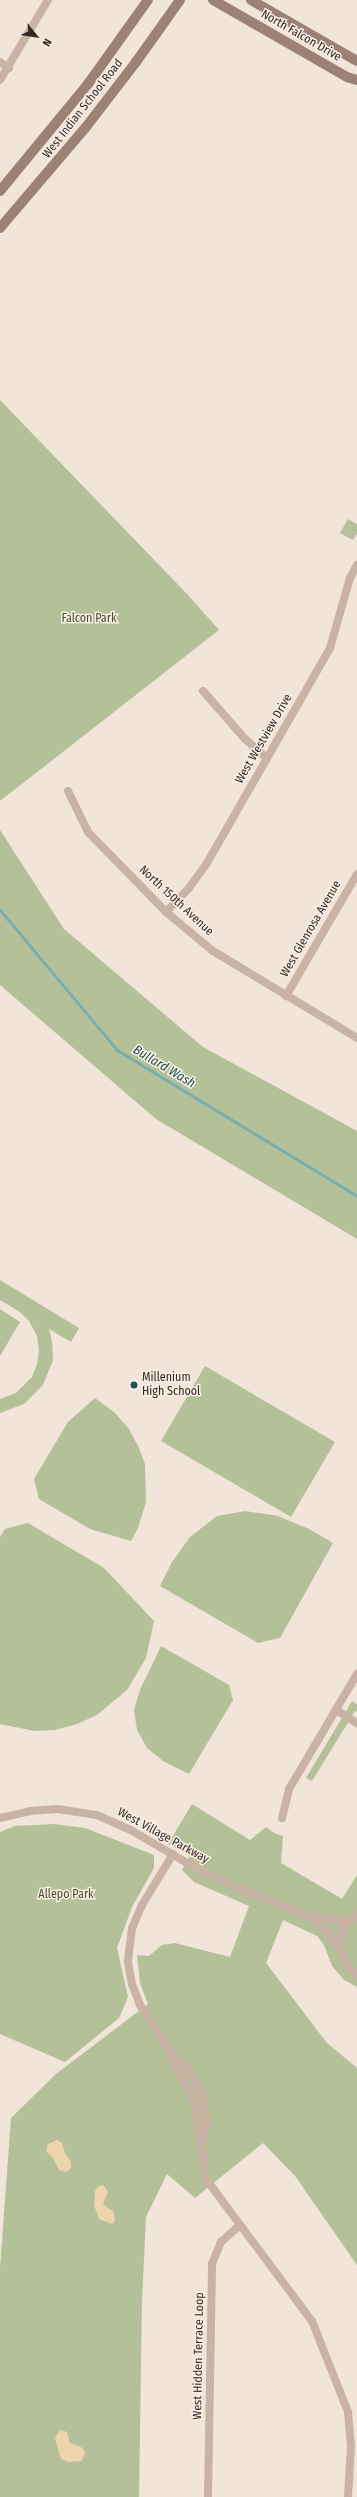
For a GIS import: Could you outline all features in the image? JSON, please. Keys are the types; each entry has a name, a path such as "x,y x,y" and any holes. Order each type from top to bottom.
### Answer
{"main road":[{"name":"West Indian School Road","path":"0,190 88,84 148,0"},
{"name":"West Indian School Road","path":"0,228 86,127 136,62 180,0"},
{"name":"North Falcon Drive","path":"214,0 347,78 357,80"},
{"name":"North Falcon Drive","path":"250,0 357,61"}],"street":[{"path":"0,80 9,68 48,0"},
{"path":"0,62 9,68"},
{"name":"West Westview Drive","path":"166,912 198,878 330,648 350,578 357,565"},
{"path":"203,691 244,739 267,758"},
{"name":"North 150th Avenue","path":"68,791 88,832 166,912 213,951 357,1038"},
{"name":"West Glenrosa Avenue","path":"286,996 357,874"},
{"path":"282,1818 289,1789 357,1674"},
{"path":"336,1710 357,1723"},
{"name":"West Village Parkway","path":"0,1818 44,1810 86,1812 116,1822 215,1878 308,1916 349,1921"},
{"path":"173,1854 136,1917 129,1938 128,1962 132,1984 140,2005 171,2053 182,2061 195,2080 206,2114 206,2131 201,2146"},
{"path":"339,1946 343,1928 357,1914"},
{"name":"West Village Parkway","path":"308,1916 327,1932 339,1946 347,1966 357,1974"},
{"path":"171,2053 173,2063 186,2085 196,2112 202,2165 206,2179 312,2321 348,2412 351,2446 348,2497"},
{"path":"186,2085 195,2080"},
{"name":"West Hidden Terrace Loop","path":"208,2497 212,2264 221,2242 240,2225"}],"green space":[{"name":"Falcon Park","path":"0,400 188,595 219,630 0,801"},
{"path":"348,519 357,524 357,534 353,540 340,533"},
{"path":"0,830 64,929 203,1047 357,1131 357,1239 156,1119 0,985"},
{"path":"0,1280 79,1328 71,1342 49,1329 52,1341 53,1360 43,1385 24,1404 0,1413 0,1399 16,1393 32,1377 37,1364 39,1351 37,1336 29,1321 20,1312 0,1300"},
{"path":"0,1309 20,1322 0,1356"},
{"path":"205,1366 335,1442 291,1517 161,1441"},
{"path":"95,1398 114,1412 129,1429 145,1464 146,1502 138,1528 131,1541 90,1529 39,1499 34,1479 68,1422"},
{"path":"245,1511 278,1516 309,1529 333,1543 280,1638 258,1643 160,1586 172,1562 190,1537 217,1516"},
{"path":"28,1523 104,1568 154,1621 146,1658 127,1690 97,1715 77,1724 55,1730 35,1731 0,1724 0,1537 5,1529"},
{"path":"161,1646 229,1685 233,1700 189,1774 163,1761 147,1748 137,1730 134,1710 140,1690"},
{"path":"352,1701 357,1704 357,1712 355,1711 312,1781 306,1778"},
{"path":"192,1804 250,1840 266,1827 274,1833 283,1836 281,1863 342,1899 357,1875 357,1987 344,1980 332,1966 324,1945 317,1936 283,1920 266,1963 327,2043 357,2068 357,2265 295,2176 263,2143 195,2198 167,2174 146,2217 142,2301 139,2497 0,2497 0,2268 11,2118 56,2074 148,2004 140,1983 137,1955 149,1956 162,1945 175,1943 230,1957 249,1906 194,1882 182,1870 190,1856 168,1844"},
{"name":"Allepo Park","path":"54,1824 85,1828 154,1855 154,1868 132,1907 117,1948 128,1997 119,2018 65,2062 0,2034 0,1832 15,1826"}],"sand":[{"path":"57,2140 62,2143 65,2153 71,2162 71,2168 66,2172 59,2170 53,2158 46,2151 48,2144"},
{"path":"103,2185 108,2192 103,2204 114,2212 115,2221 113,2224 100,2220 94,2206 95,2191 98,2186"},
{"path":"60,2430 67,2432 70,2443 83,2448 85,2453 82,2461 68,2462 61,2459 55,2438"}],"waterway":[{"name":"Bullard Wash","path":"0,910 117,1050 357,1196"}],"place":[{"name":"Millenium High School","path":"134,1385"}]}
